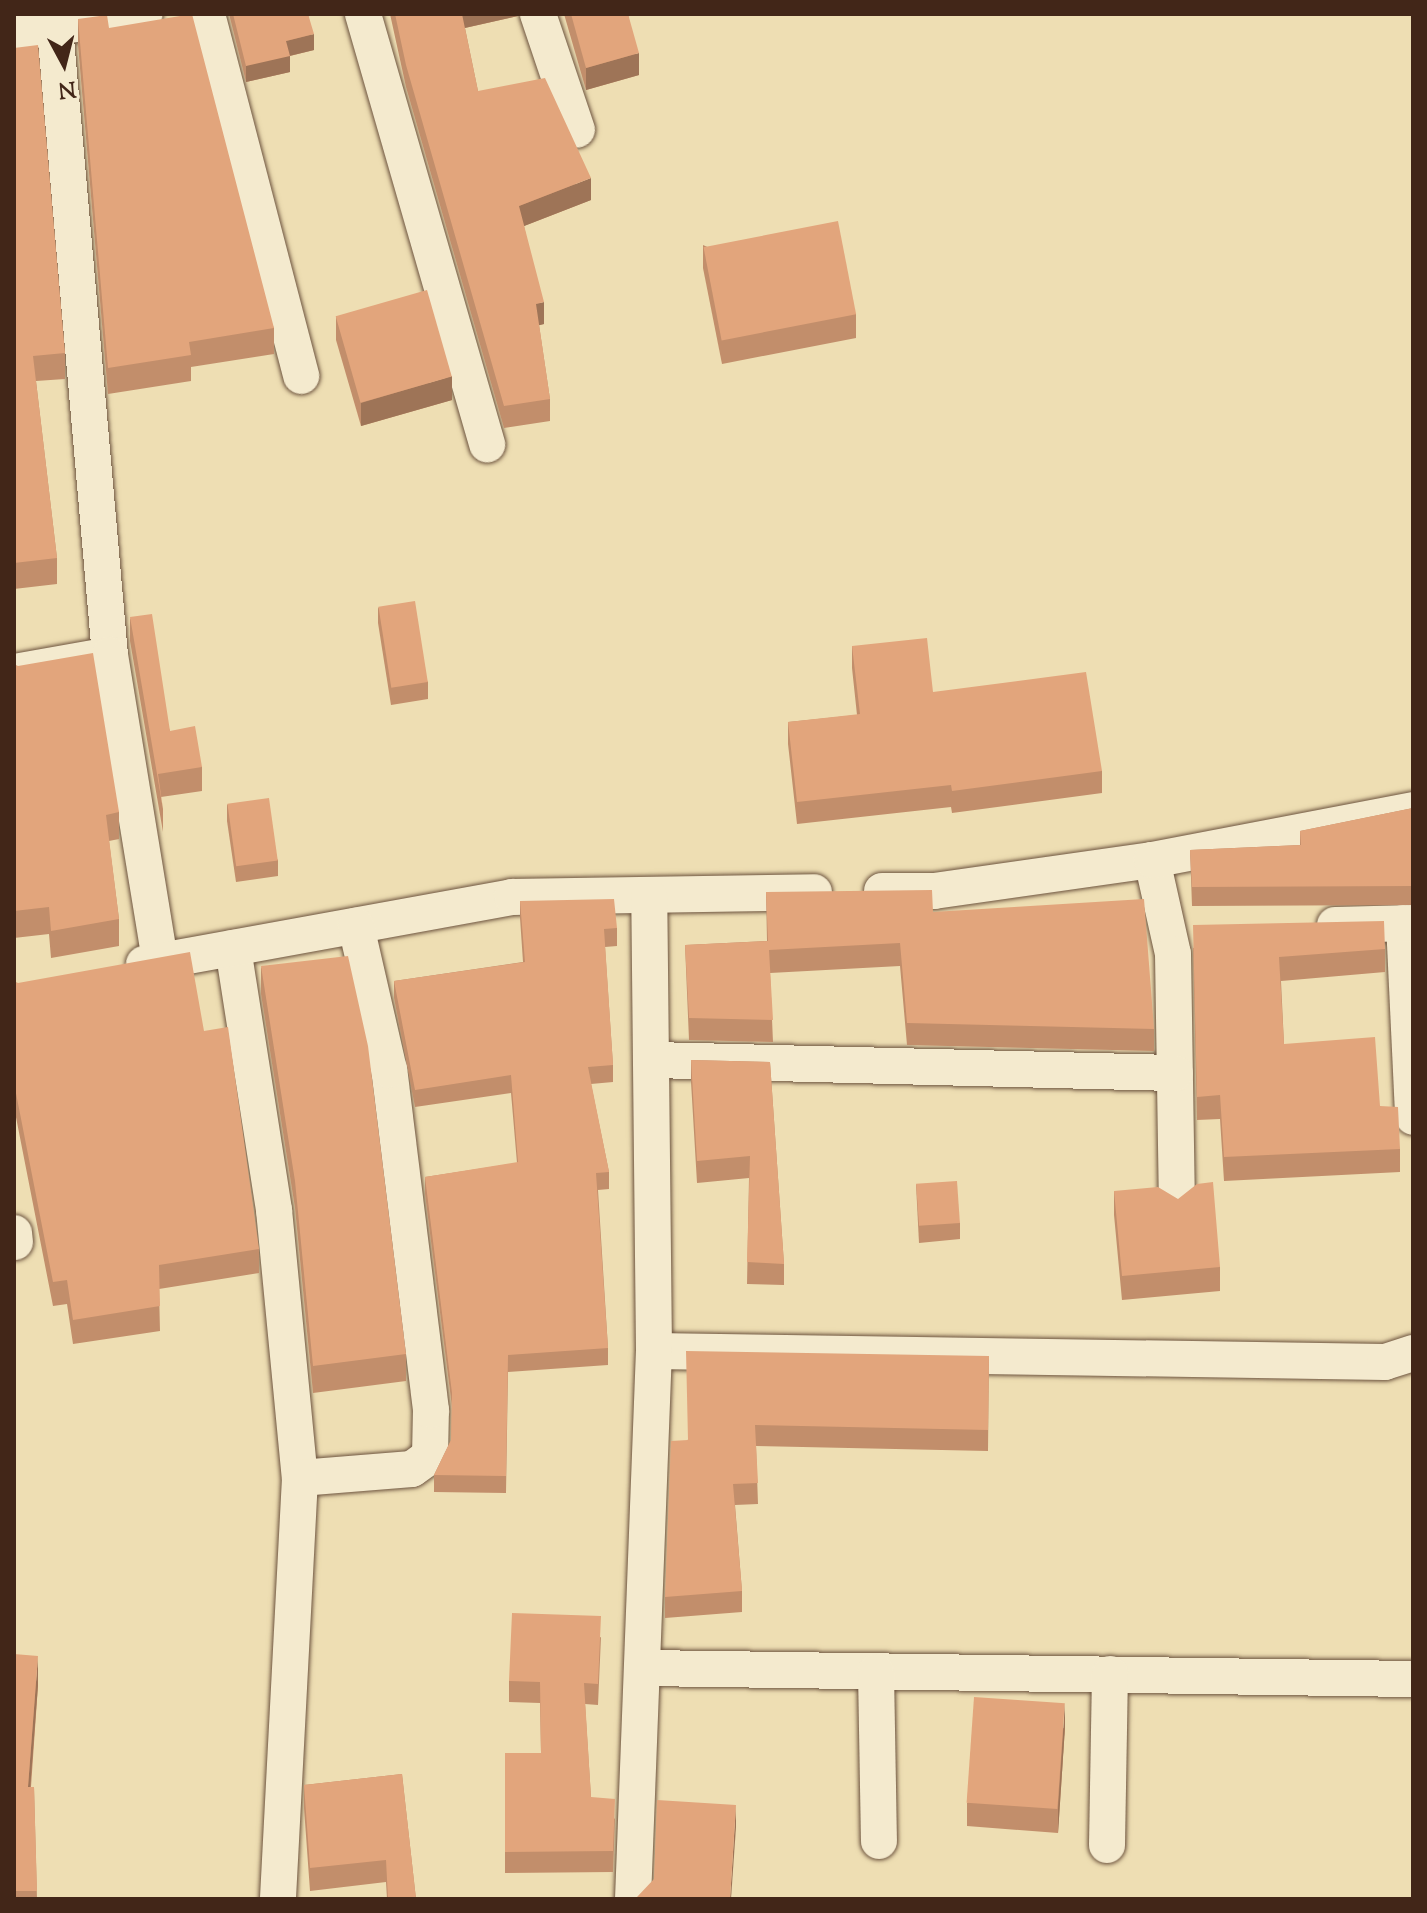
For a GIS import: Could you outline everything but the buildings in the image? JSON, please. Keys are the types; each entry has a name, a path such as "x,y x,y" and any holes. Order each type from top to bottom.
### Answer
{"street":[{"path":"14,33 145,14"},
{"path":"207,14 301,376"},
{"path":"363,14 487,445"},
{"path":"538,14 577,130"},
{"path":"55,28 110,655 160,961"},
{"path":"14,672 110,655"},
{"path":"102,971 512,897 934,891 1152,860 1413,810"},
{"path":"1152,860 1183,927 1175,1073 1177,1202"},
{"path":"633,1899 654,1351 649,897"},
{"path":"1293,925 1408,923 1413,1117"},
{"path":"300,1478 412,1469 430,1456 431,1410 389,1070 356,926"},
{"path":"233,948 274,1210 300,1478 278,1899"},
{"path":"653,1060 1175,1073"},
{"path":"654,1351 1385,1362 1413,1353"},
{"path":"644,1668 1413,1679"},
{"path":"876,1672 879,1841"},
{"path":"1107,1845 1110,1674"}]}
